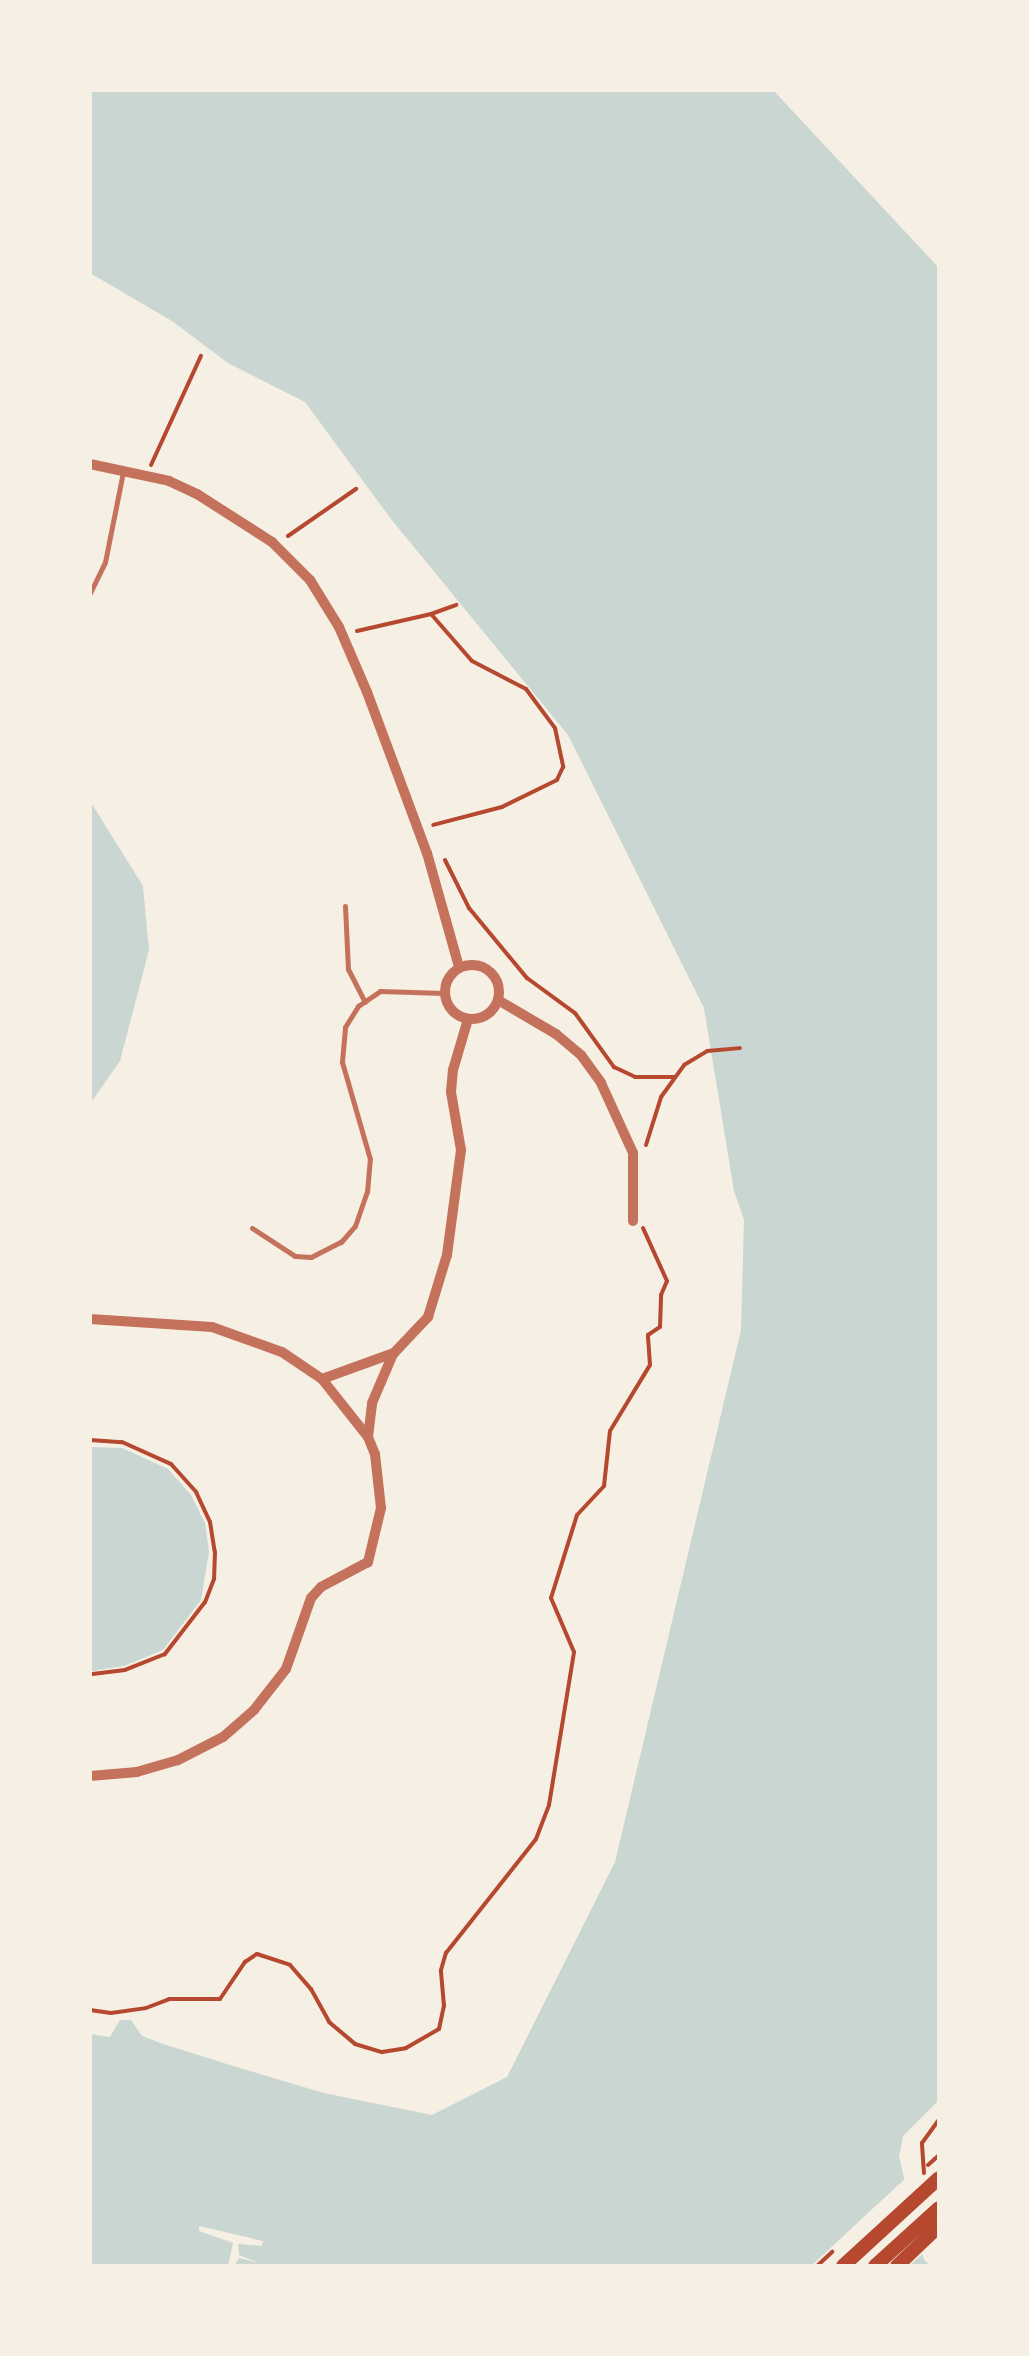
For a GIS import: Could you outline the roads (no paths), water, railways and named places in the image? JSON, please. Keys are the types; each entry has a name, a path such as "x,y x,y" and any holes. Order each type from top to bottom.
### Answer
{"main road":[{"path":"842,2266 933,2179"},
{"path":"875,2266 939,2208"},
{"path":"896,2266 939,2226"}],"street":[{"path":"90,464 169,481 231,513 272,542 310,580 340,627 367,692 428,853 459,968"},
{"path":"459,968 486,968 497,982 498,1000 490,1012 468,1019 454,1013 444,993 448,978 459,968"},
{"path":"498,1000 556,1034 581,1055 601,1082 632,1152 633,1221"},
{"path":"368,1437 372,1404 394,1354 428,1317 448,1255 461,1150 451,1092 453,1070 468,1019"},
{"path":"90,1318 195,1324 241,1334 282,1352 322,1378 368,1437 375,1454 381,1508 368,1562 321,1587 311,1598 286,1669 254,1710 223,1737 178,1760 136,1772 90,1776"},
{"path":"322,1378 394,1354"}],"lane":[{"path":"90,593 105,562 124,470"},
{"path":"345,906 348,969 364,1002"},
{"path":"252,1228 295,1256 311,1256 341,1242 355,1226 367,1192 370,1159 342,1062 345,1027 364,1002 380,991 444,993"}]}
